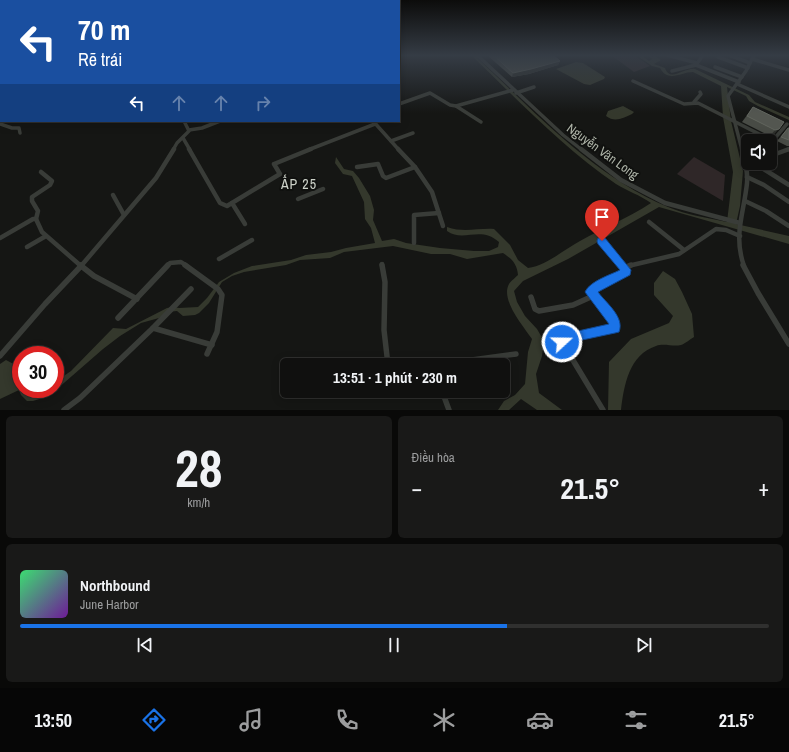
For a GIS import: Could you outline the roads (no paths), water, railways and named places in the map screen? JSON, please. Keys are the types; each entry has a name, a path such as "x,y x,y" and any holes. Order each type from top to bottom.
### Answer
{"street":[{"name":"Nguyễn Văn Long","path":"497,74 563,135 621,180 665,203 740,223"},
{"path":"718,74 789,107"},
{"path":"734,74 742,77"},
{"path":"741,142 728,96 744,74"},
{"path":"633,81 684,104 694,102 772,139 775,138 787,124"},
{"path":"400,104 430,93 450,105 456,106 534,87"},
{"path":"694,102 701,94 700,92"},
{"path":"456,106 481,122"},
{"path":"185,122 189,130"},
{"path":"0,356 3,348 81,266 156,178 177,143 189,130 202,128 217,122"},
{"path":"183,138 220,203 226,206 280,174 274,166 277,162 374,122 415,167 432,192 443,226"},
{"path":"0,124 4,124 10,129 19,128 20,133"},
{"path":"391,141 413,133"},
{"path":"777,153 789,148"},
{"path":"357,167 378,164 381,168 383,176 386,178 415,167"},
{"path":"747,170 745,202 740,223 739,252 744,267 758,293 789,344"},
{"path":"766,170 789,184"},
{"path":"41,172 52,181 50,185 32,197 32,201 38,211 36,219 42,232 94,276 137,299"},
{"path":"747,177 764,185 789,202"},
{"path":"298,199 323,189"},
{"path":"113,195 124,215"},
{"path":"745,202 766,211 789,226"},
{"path":"232,203 246,224"},
{"path":"414,243 414,215 439,213"},
{"path":"0,238 33,219 36,219"},
{"path":"649,222 684,250"},
{"path":"625,268 632,264 679,254 716,229 740,233"},
{"path":"27,247 46,236"},
{"path":"219,259 252,240"},
{"path":"602,241 625,268 626,272 590,292 615,322 615,328 564,339 562,342 603,410"},
{"path":"118,318 170,263 180,262 218,289 222,295 217,332 207,354"},
{"path":"382,264 385,282 384,330 387,358"},
{"path":"64,410 101,378 192,289"},
{"path":"531,298 535,310 539,311 573,305 593,296"},
{"path":"153,328 212,345"},
{"path":"487,358 516,354"},
{"path":"444,398 448,410"}],"district":[{"name":"ẤP 25","path":"299,184"}]}
